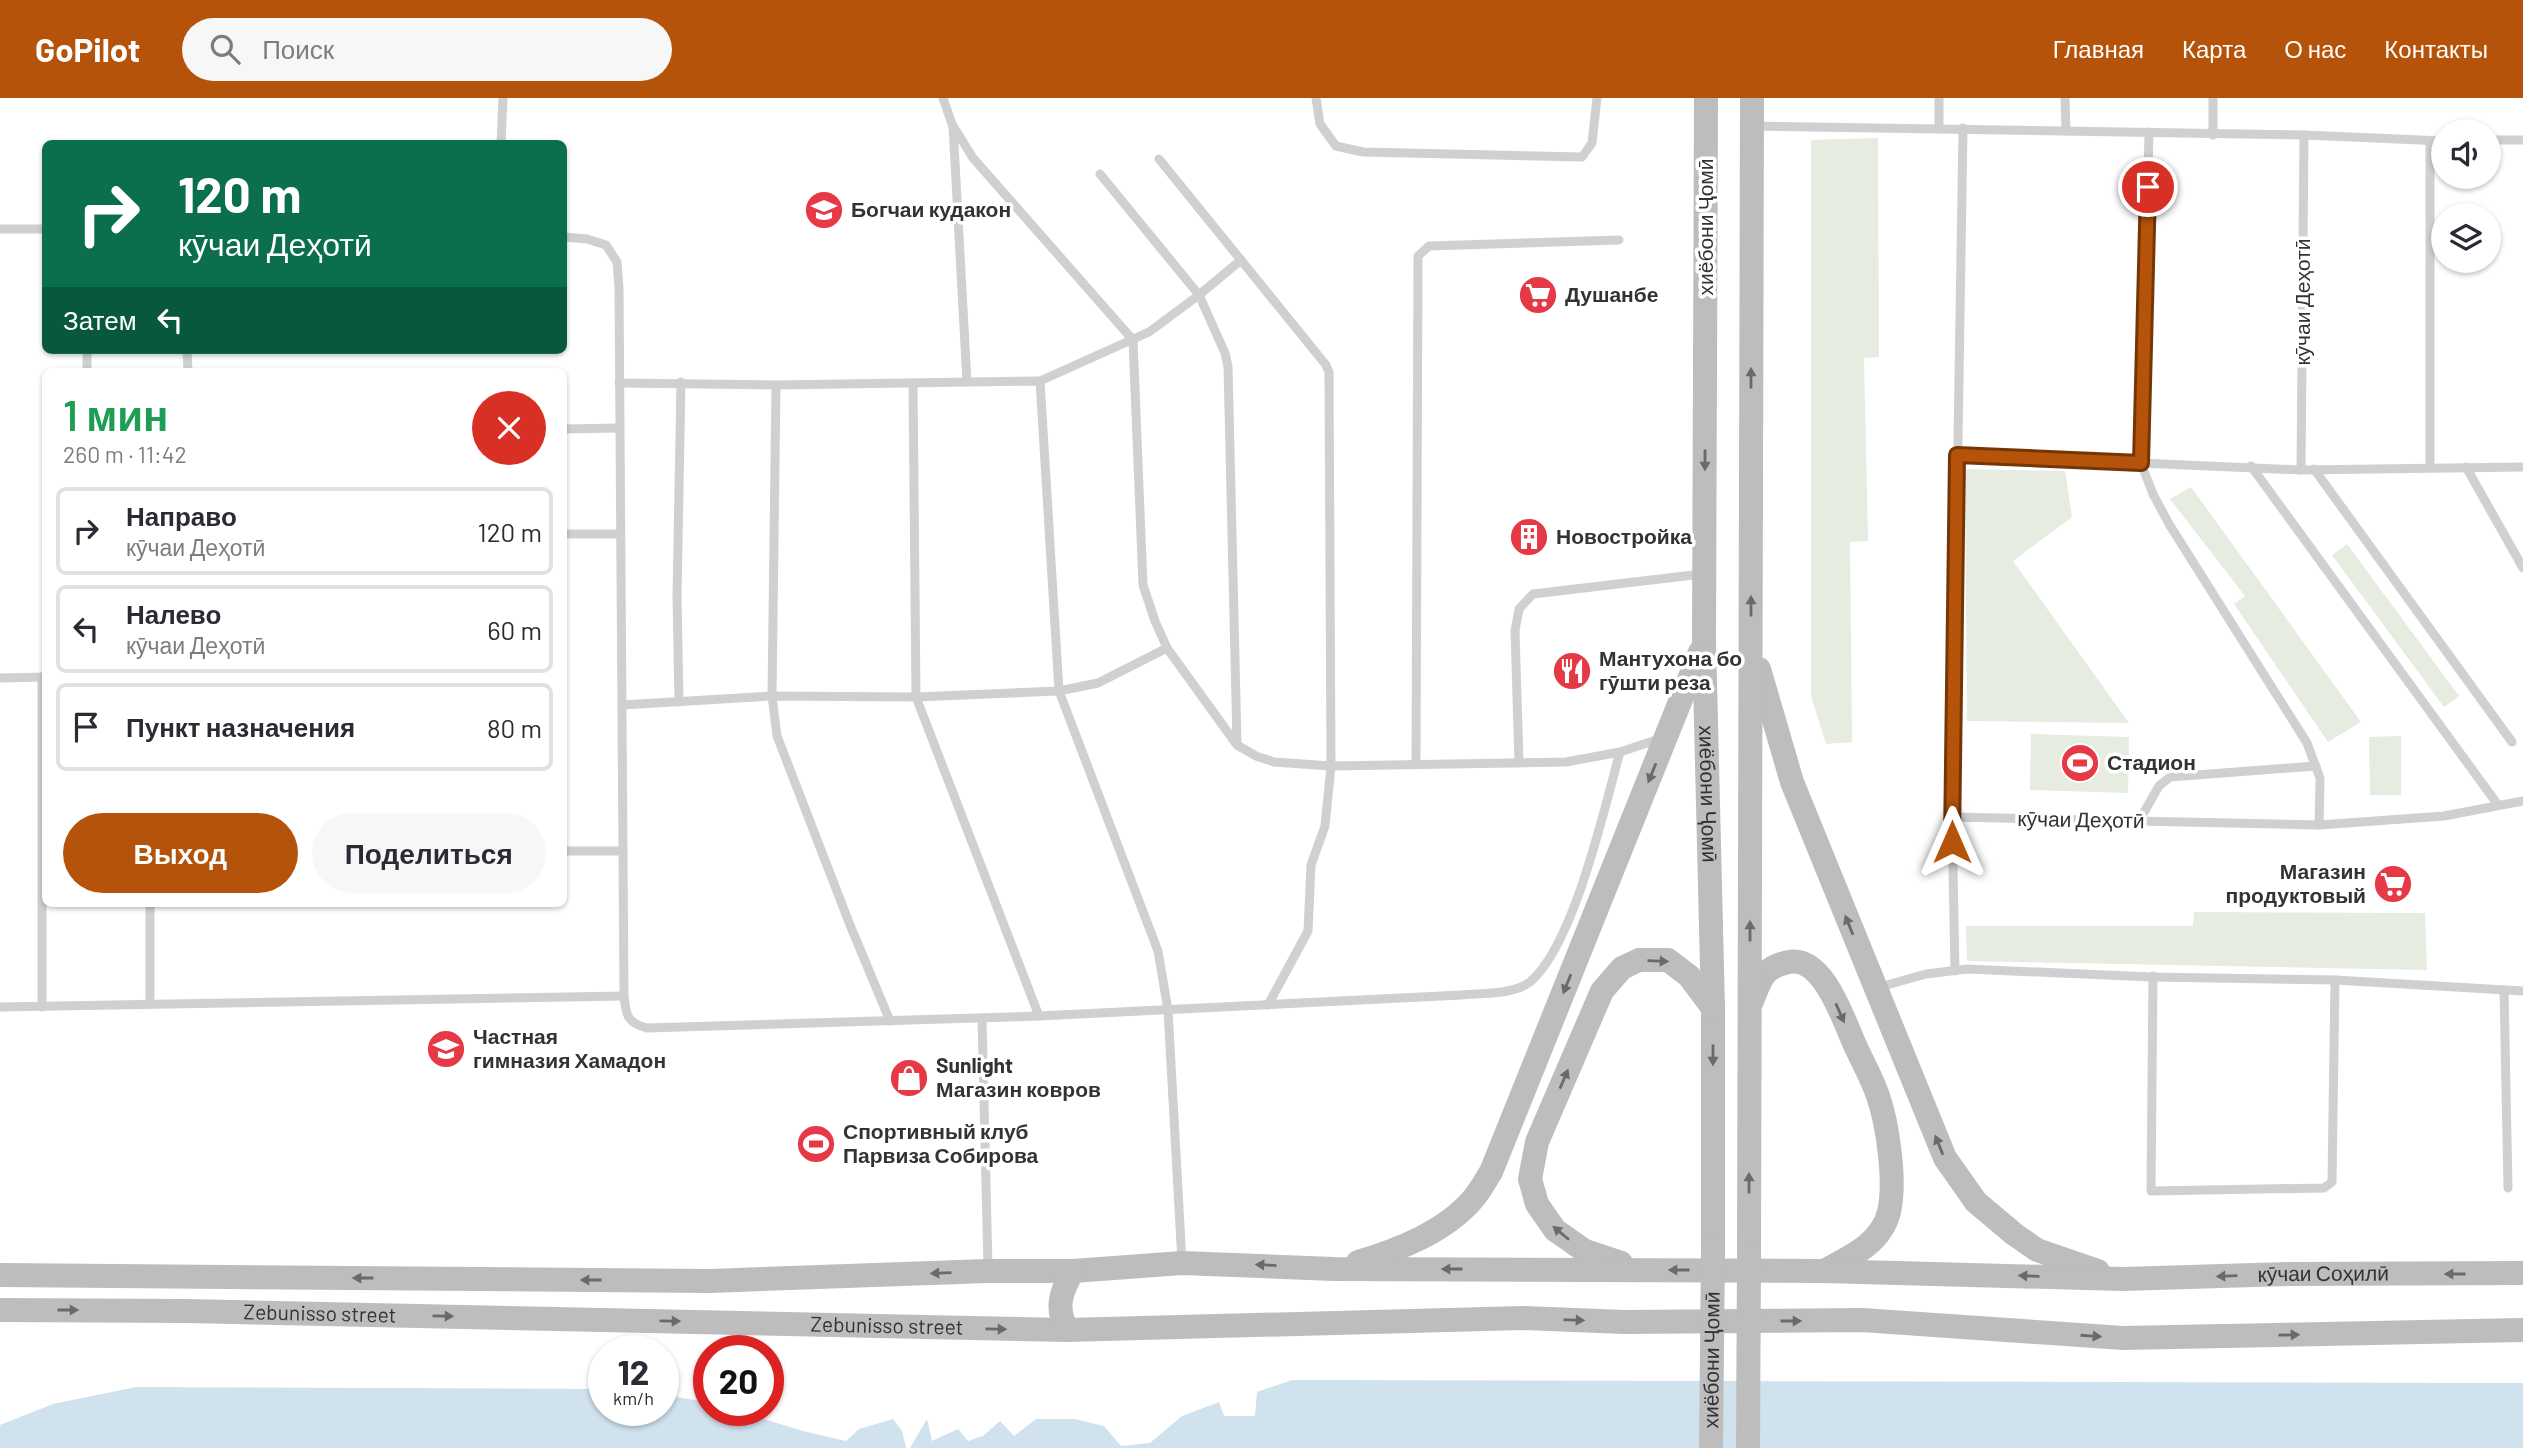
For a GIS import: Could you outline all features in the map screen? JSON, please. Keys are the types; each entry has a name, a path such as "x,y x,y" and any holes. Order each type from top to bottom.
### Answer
{"main road":[{"name":"хиёбони Ҷомӣ","path":"1706,98 1704,641 1713,1008 1711,1448"},
{"name":"хиёбони Ҷомӣ","path":"1748,1448 1752,98"},
{"path":"1334,1269 1382,1255 1441,1228 1472,1200 1492,1172 1704,641"},
{"path":"1751,641 1792,782 1945,1158 1976,1202 2037,1250 2122,1279"},
{"path":"1644,1270 1585,1251 1555,1230 1537,1204 1530,1179 1538,1142 1602,992 1622,968 1639,960 1668,960 1689,976 1713,1008"},
{"path":"1750,1006 1762,976 1774,965 1794,961 1812,968 1829,989 1878,1097 1889,1144 1888,1213 1880,1231 1865,1249 1823,1271"},
{"name":"кӯчаи Соҳилӣ","path":"0,1275 709,1281 988,1271 1073,1271 1182,1263 1334,1269 1823,1271 2122,1279 2287,1274 2523,1273"},
{"path":"1067,1330 1061,1318 1060,1303 1064,1287 1073,1271"},
{"name":"Zebunisso street","path":"0,1310 199,1311 1067,1330 1523,1318 1624,1322 1862,1320 2123,1338 2523,1330"}],"lane":[{"path":"501,140 503,98"},
{"path":"943,98 952,124 973,158 1133,340 1143,585 1167,648 1237,745 1274,762 1331,766 1519,763 1566,762 1620,752 1667,736"},
{"path":"1316,98 1317,113 1324,131 1336,146 1363,152 1582,157 1592,143 1597,98"},
{"path":"1939,98 1939,128"},
{"path":"2065,98 2066,131"},
{"path":"2213,98 2213,135"},
{"path":"952,124 967,382"},
{"path":"1752,126 2304,135 2430,141 2430,467"},
{"path":"1955,971 1952,817 1963,128"},
{"path":"2149,132 2141,463 2169,524 2307,743 2320,778 2319,825"},
{"name":"кӯчаи Деҳотӣ","path":"2301,470 2304,135"},
{"path":"2501,140 2523,140"},
{"path":"1158,159 1329,372 1331,766 1325,826 1311,865 1308,931 1268,1005"},
{"path":"1100,174 1199,295 1225,353 1228,367 1237,745"},
{"path":"0,229 42,229"},
{"path":"567,237 587,239 606,245 617,262 624,996 629,1021 647,1028 1039,1016 1461,995 1507,990 1528,984 1547,962 1566,929 1598,833 1620,752"},
{"path":"1416,764 1418,256 1429,246 1619,240"},
{"path":"619,383 776,385 1040,381 1149,332 1241,260"},
{"path":"1040,381 1059,691 1158,951 1168,1010 1182,1263"},
{"path":"679,702 677,597 681,383"},
{"path":"913,383 916,697 1039,1016"},
{"path":"776,385 772,696 777,736 890,1021"},
{"path":"567,429 619,428"},
{"path":"1957,455 2301,470 2523,467"},
{"path":"2252,466 2498,805"},
{"path":"2466,467 2523,568"},
{"path":"2314,469 2512,742"},
{"path":"567,534 620,534"},
{"path":"1519,763 1515,631 1519,609 1534,594 1704,574"},
{"path":"622,705 772,696 916,697 1059,691 1098,683 1167,648"},
{"path":"0,678 42,677"},
{"path":"2139,821 2159,786 2170,777 2316,765"},
{"name":"кӯчаи Деҳотӣ","path":"1952,817 2319,825 2444,816 2523,801"},
{"path":"567,851 622,851"},
{"path":"42,1007 43,907"},
{"path":"150,907 150,1003"},
{"path":"1875,988 1926,974 1955,971 2335,980 2523,991"},
{"path":"2153,976 2151,1191 2324,1188 2332,1182 2335,980"},
{"path":"2504,990 2508,1188"},
{"path":"0,1007 624,996"},
{"path":"982,1018 988,1271"}],"shaded area":[{"path":"1878,138 1879,357 1864,358 1868,541 1850,542 1852,742 1826,744 1811,696 1811,140"},
{"path":"1965,469 2065,471 2072,517 2013,561 2129,723 1967,721"},
{"path":"2191,487 2361,722 2328,742 2234,604 2245,596 2170,499"},
{"path":"2347,544 2459,696 2444,707 2332,555"},
{"name":"Стадион","path":"2031,734 2129,737 2128,793 2030,790"},
{"path":"2401,736 2401,795 2370,795 2369,737"},
{"path":"2194,912 2425,913 2427,970 1967,961 1966,926 2193,926"}],"water":[{"path":"1292,1380 2523,1383 2523,1448 910,1448 927,1419 932,1441 958,1429 968,1441 983,1436 1000,1421 1014,1436 1036,1419 1075,1419 1104,1426 1121,1446 1150,1443 1182,1416 1219,1402 1224,1416 1255,1416 1257,1392"},
{"path":"136,1387 588,1389 588,1426 679,1426 679,1397 693,1400 693,1426 784,1425 846,1441 859,1429 893,1419 902,1431 906,1448 0,1448 0,1425 53,1404"}],"place":[{"name":"Богчаи кудакон","path":"824,210"},
{"name":"Душанбе","path":"1538,295"},
{"name":"Новостройка","path":"1529,537"},
{"name":"Мантухона бо гӯшти реза","path":"1572,671"},
{"name":"Стадион","path":"2080,763"},
{"name":"Магазин продуктовый","path":"2393,884"},
{"name":"Частная гимназия Хамадон","path":"446,1049"},
{"name":"Sunlight Магазин ковров","path":"909,1078"},
{"name":"Спортивный клуб Парвиза Собирова","path":"816,1144"}],"route":[{"path":"1952,842 1957,455 2141,463 2148,187"}]}
